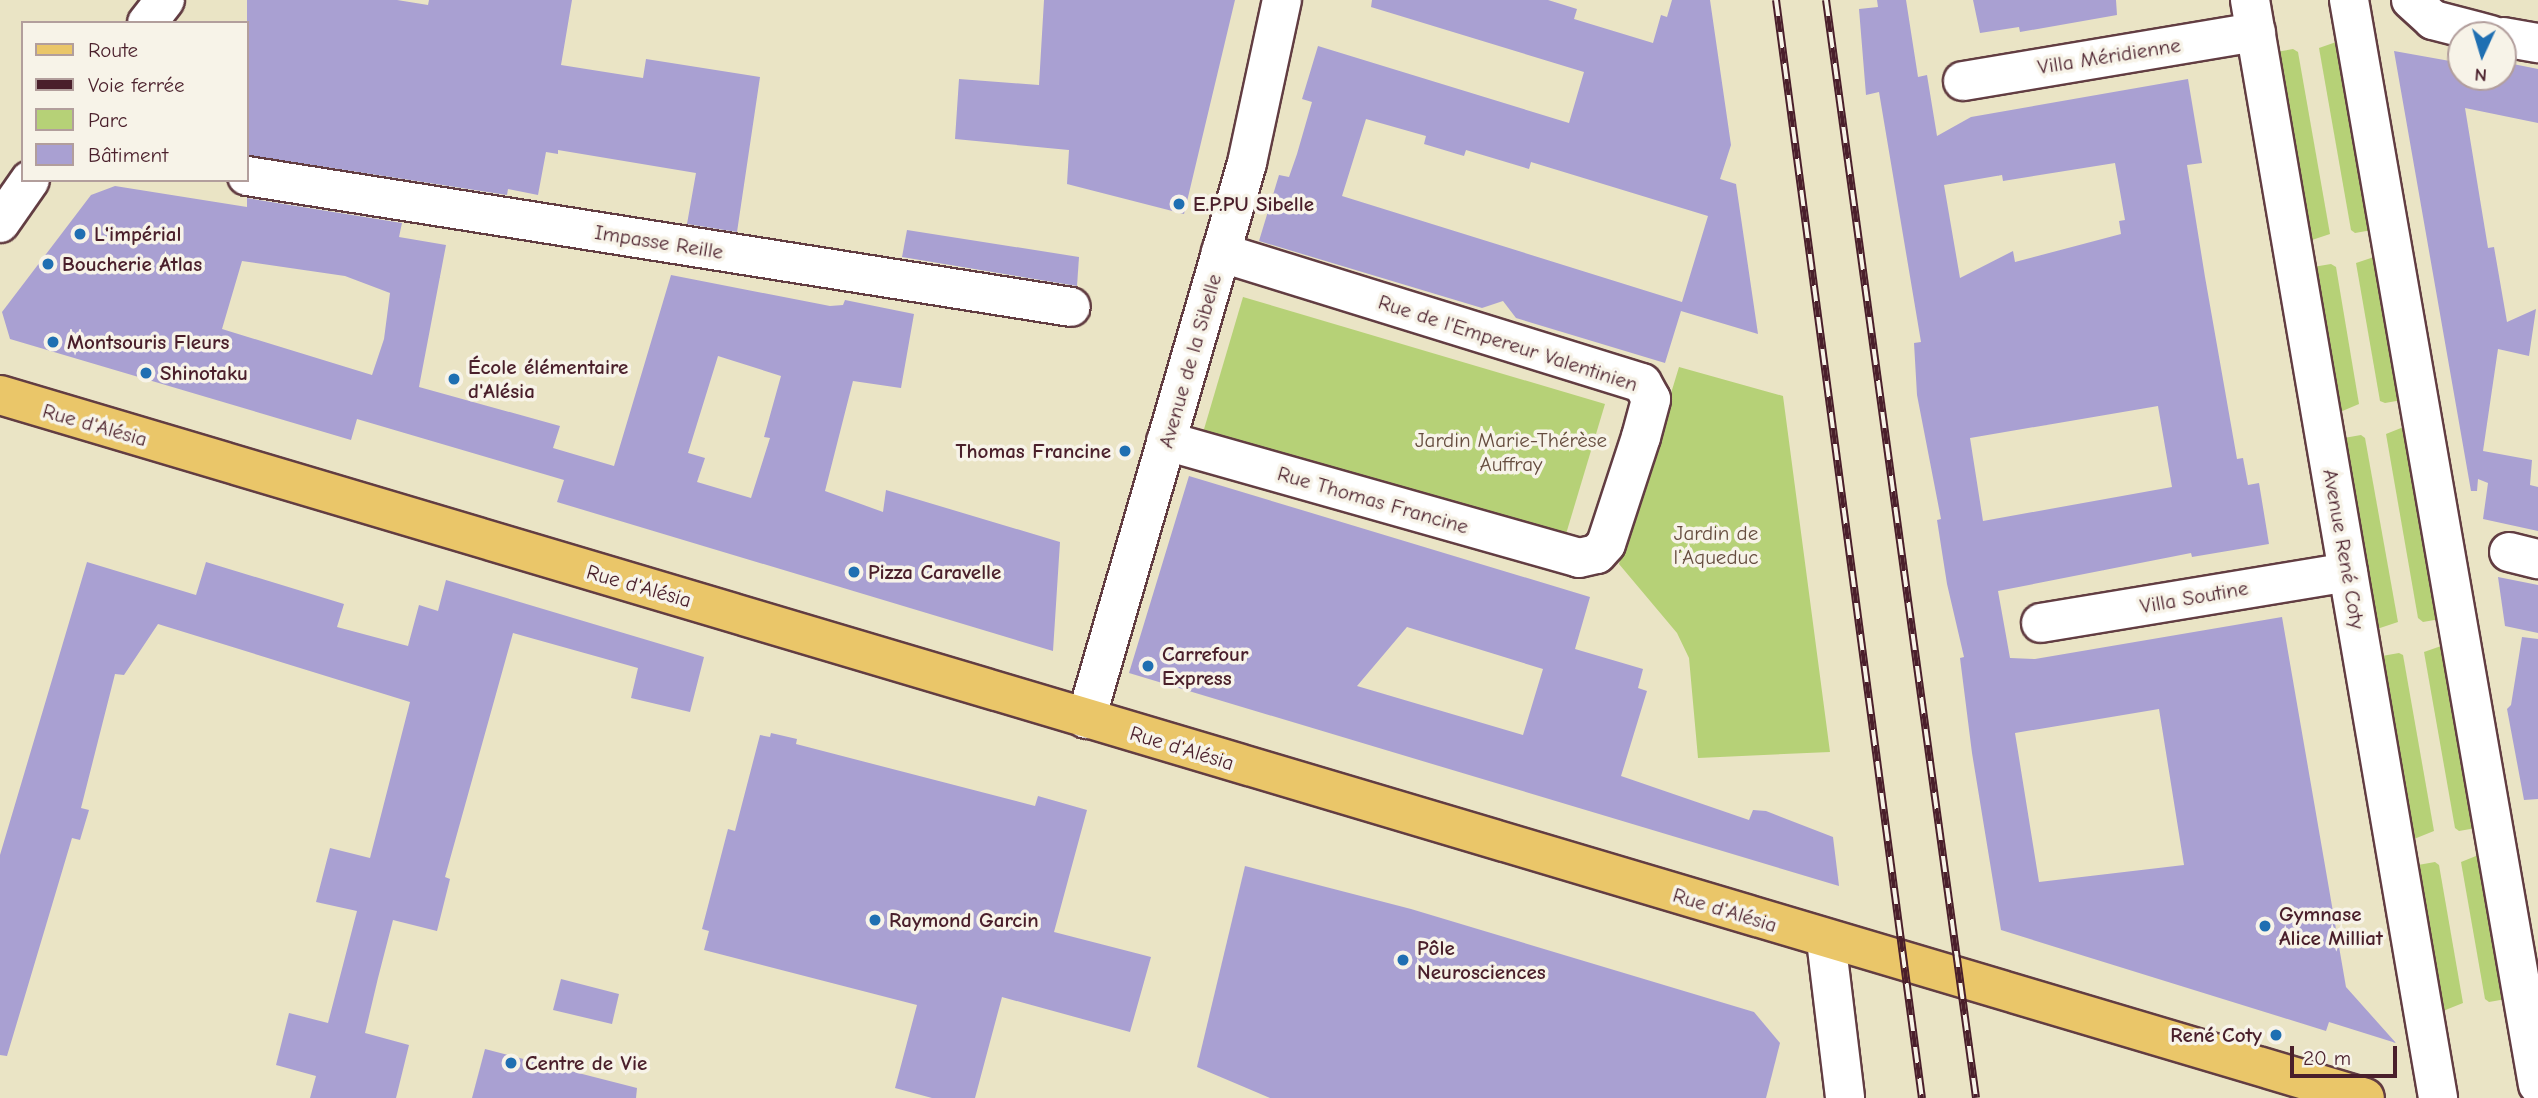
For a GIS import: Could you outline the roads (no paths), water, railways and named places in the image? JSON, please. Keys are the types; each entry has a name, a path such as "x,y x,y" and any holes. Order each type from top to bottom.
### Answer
{"main road":[{"name":"Rue d'Alésia","path":"0,394 1826,940 2286,1087 2365,1098"}],"street":[{"path":"149,21 165,0"},
{"name":"Avenue de la Sibelle","path":"1086,719 1269,77 1282,0"},
{"path":"2349,0 2538,1085"},
{"path":"2411,0 2433,20 2447,24"},
{"name":"Villa Méridienne","path":"1963,80 2253,16"},
{"name":"Avenue René Coty","path":"2253,16 2438,1098"},
{"path":"2517,39 2538,43"},
{"name":"Impasse Reille","path":"248,176 1071,307"},
{"path":"0,223 29,182"},
{"name":"Rue de l'Empereur Valentinien","path":"1221,253 1647,386 1651,399 1606,544 1597,554 1579,558"},
{"name":"Rue Thomas Francine","path":"1166,441 1579,558"},
{"name":"Villa Soutine","path":"2040,623 2348,572"},
{"path":"1826,940 1845,1098"}],"railway":[{"path":"1776,0 1922,1098"},
{"path":"1826,0 1976,1098"}],"place":[{"name":"E.P.PU Sibelle","path":"1179,204"},
{"name":"L'impérial","path":"80,234"},
{"name":"Boucherie Atlas","path":"48,264"},
{"name":"Montsouris Fleurs","path":"53,342"},
{"name":"Shinotaku","path":"146,373"},
{"name":"École élémentaire d'Alésia","path":"454,379"},
{"name":"Thomas Francine","path":"1125,451"},
{"name":"Pizza Caravelle","path":"854,572"},
{"name":"Carrefour Express","path":"1148,666"},
{"name":"Raymond Garcin","path":"875,920"},
{"name":"Gymnase Alice Milliat","path":"2265,926"},
{"name":"Pôle Neurosciences","path":"1403,960"},
{"name":"René Coty","path":"2276,1035"},
{"name":"Centre de Vie","path":"511,1063"}],"park label":[{"name":"Jardin Marie-Thérèse Auffray","path":"1511,452"},
{"name":"Jardin de l’Aqueduc","path":"1716,545"}]}
